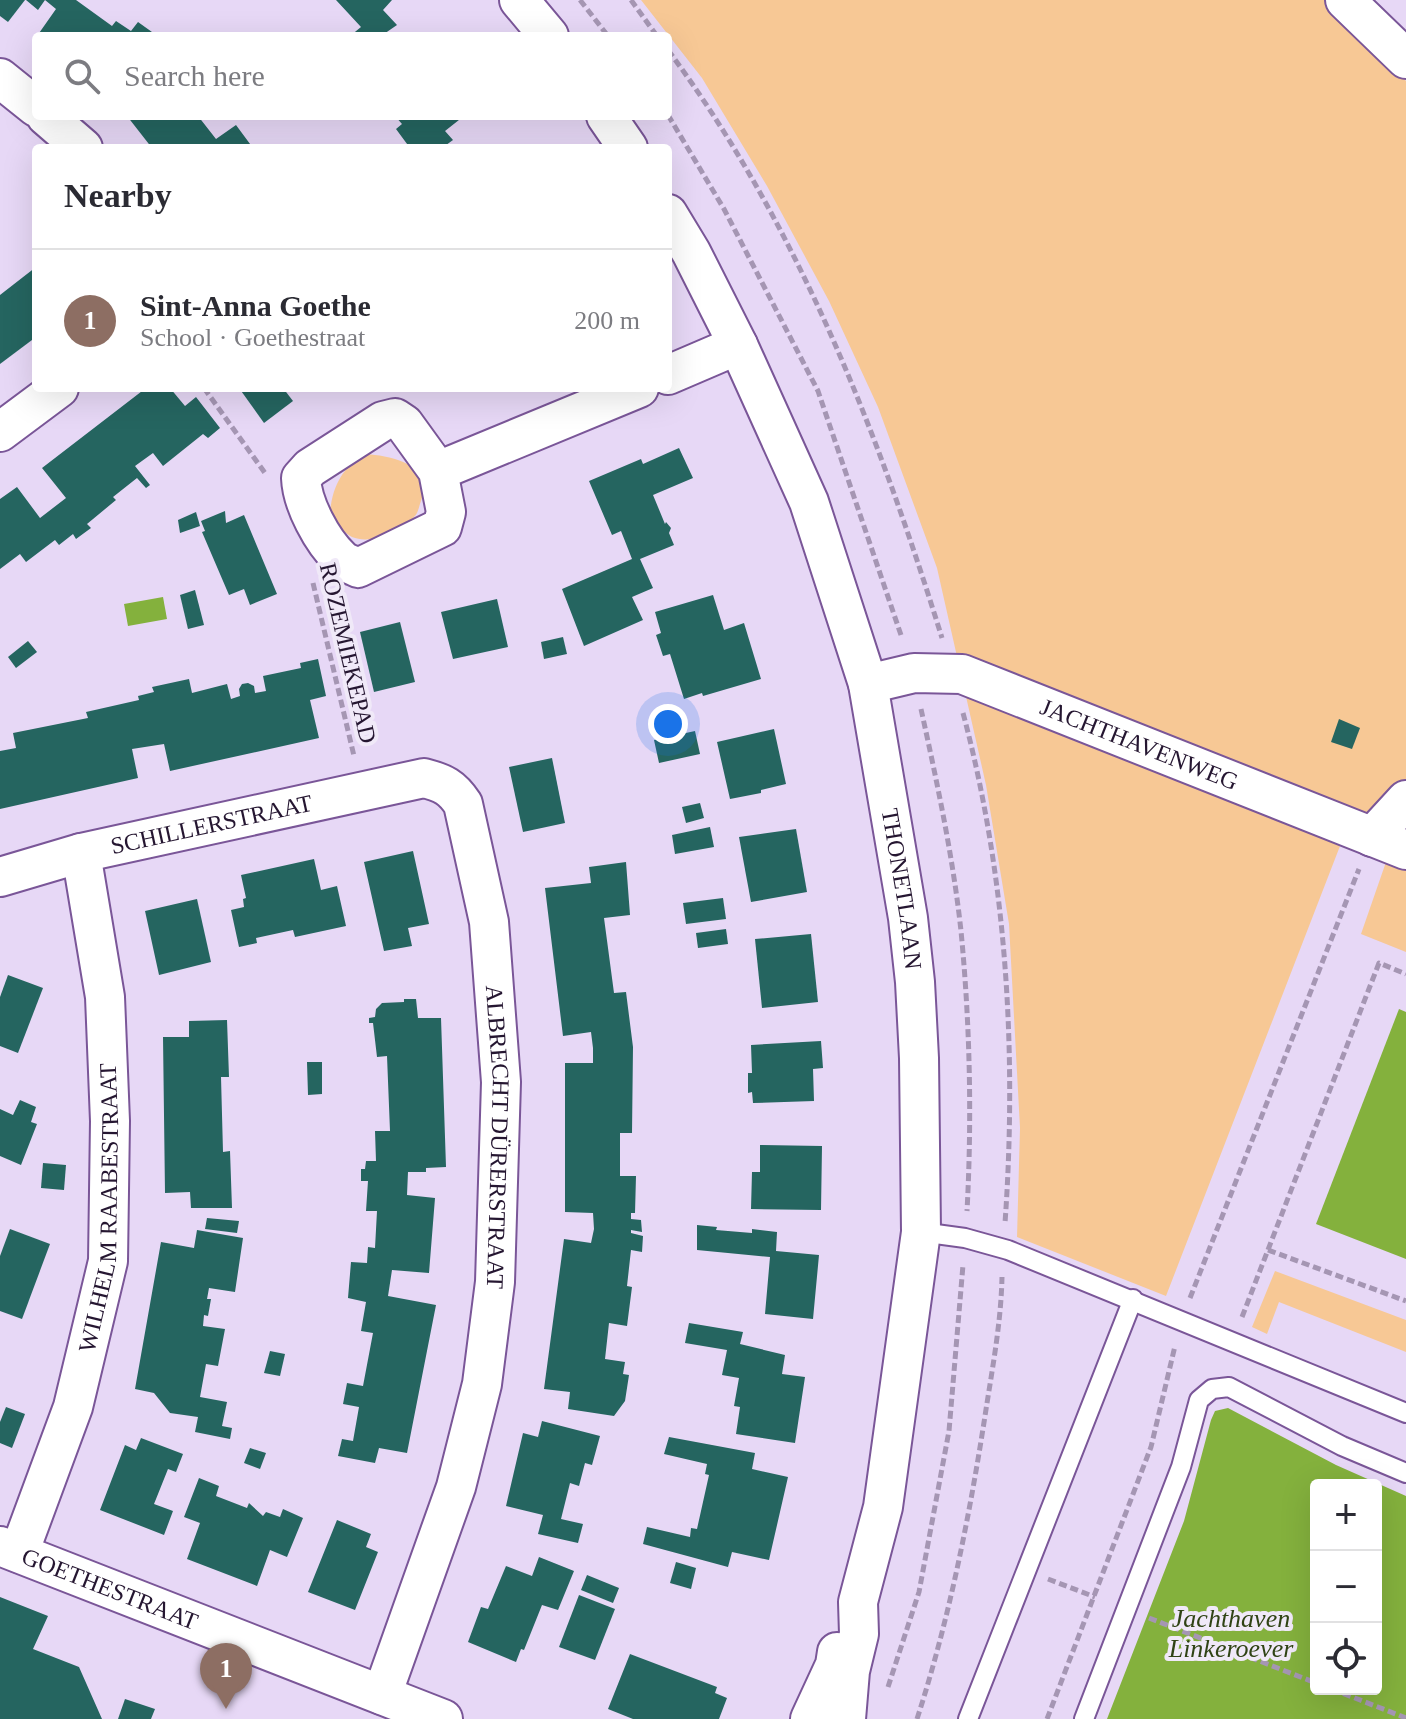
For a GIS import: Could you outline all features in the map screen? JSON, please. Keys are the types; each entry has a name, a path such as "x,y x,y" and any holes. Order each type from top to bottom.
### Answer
{"street":[{"path":"519,0 546,32"},
{"path":"1345,0 1406,59"},
{"path":"0,78 32,104"},
{"path":"51,120 78,144"},
{"path":"609,120 625,144"},
{"name":"THONETLAAN","path":"672,221 738,345 809,502 868,684 903,889 915,982 921,1232 883,1507 858,1602 841,1630 835,1665 810,1719"},
{"path":"672,373 738,345"},
{"path":"0,432 54,392"},
{"path":"438,471 629,392"},
{"name":"JACHTHAVENWEG","path":"868,684 914,673 962,674 1389,843"},
{"name":"SCHILLERSTRAAT","path":"0,877 81,853 424,778"},
{"name":"ALBRECHT DÜRERSTRAAT","path":"382,1695 456,1487 482,1384 495,1282 501,1082 489,922 463,804 454,791 442,783 424,778"},
{"path":"1389,843 1406,800"},
{"name":"WILHELM RAABESTRAAT","path":"10,1549 73,1407 108,1261 110,1121 105,997 81,853"},
{"name":"GOETHESTRAAT","path":"10,1549 443,1719"},
{"name":"THONETLAAN","path":"846,1719 850,1671 859,1634 858,1602"}],"lane":[{"path":"921,1232 965,1238 1008,1250 1406,1413"},
{"path":"968,1719 1133,1299"},
{"path":"1084,1719 1181,1467 1199,1400 1212,1389 1229,1387 1246,1394 1342,1446 1406,1473"}],"path":[{"path":"580,0 605,32"},
{"path":"631,0 654,32"},
{"path":"207,392 268,478"},
{"name":"ROZEMIEKEPAD","path":"313,582 363,792"},
{"path":"1047,1719 1151,1447 1182,1319 1389,843"},
{"path":"1233,1340 1379,963 1406,974"},
{"path":"1268,1250 1406,1301"},
{"path":"1026,1570 1310,1681"},
{"path":"1347,1695 1406,1718"}],"shaded area":[{"path":"641,0 1325,0 1406,81 1406,843 1387,861 1406,869 1406,952 1361,934 1386,862 1340,846 1166,1296 1017,1237 1020,1128 1009,924 986,785 937,568 878,407 829,301 767,186 702,78 672,40 672,32 666,32"},
{"path":"366,454 408,464 422,478 423,488 417,512 408,522 385,536 360,539 352,537 330,516 339,479 350,465"},
{"path":"1275,1271 1406,1320 1406,1352 1279,1302 1267,1334 1252,1327"}],"water":[{"path":"163,597 167,619 128,626 124,604"},
{"path":"1399,1009 1406,1012 1406,1259 1316,1224"},
{"name":"Jachthaven Linkeroever","path":"1228,1408 1368,1479 1310,1479 1310,1695 1382,1695 1382,1485 1406,1496 1406,1719 1107,1719 1184,1521 1215,1411"}],"building":[{"path":"0,0 25,0 8,22 0,16"},
{"path":"26,0 45,0 38,10"},
{"path":"45,0 76,0 112,26 116,21 131,31 138,22 152,32 40,32 56,9"},
{"path":"336,0 392,0 383,10 397,25 387,32 355,32 361,27"},
{"path":"130,120 201,120 216,139 236,125 250,144 149,144"},
{"path":"398,120 459,120 445,131 453,140 448,144 407,144 396,129 402,124"},
{"path":"32,270 32,340 0,364 0,295"},
{"path":"141,392 173,392 185,406 196,397 220,428 208,438 203,434 163,466 153,453 135,466 150,485 146,488 137,478 113,497 116,500 87,524 91,528 76,539 73,534 59,545 55,540 26,562 20,554 0,569 0,499 17,487 40,518 66,498 42,468"},
{"path":"242,392 286,392 293,401 264,423"},
{"path":"679,448 693,478 653,495 665,524 671,528 669,533 674,545 640,559 653,588 632,597 643,620 584,646 562,589 632,559 621,531 612,535 589,481 641,459 643,464"},
{"path":"225,511 226,523 244,515 277,594 250,605 244,589 229,595 202,532 205,531 201,521"},
{"path":"196,512 200,526 180,533 178,520"},
{"path":"195,590 204,625 188,629 180,595"},
{"path":"713,595 724,630 744,623 761,679 684,699 670,654 663,656 656,635 661,633 655,612"},
{"path":"497,599 508,647 453,659 441,612"},
{"path":"400,622 415,682 374,692 360,632"},
{"path":"563,637 567,654 544,659 541,642"},
{"path":"28,641 37,652 16,668 8,657"},
{"path":"318,659 326,696 310,700 319,738 170,771 164,744 132,749 138,778 0,809 0,751 16,748 13,733 88,718 86,712 139,700 138,696 154,692 152,687 189,679 192,693 227,684 231,699 240,696 242,684 248,683 254,686 255,693 266,691 263,676 301,668 300,663"},
{"path":"1339,719 1360,728 1352,749 1331,742"},
{"path":"774,729 786,784 730,799 717,742"},
{"path":"695,731 700,754 659,763 654,740"},
{"path":"552,758 565,823 523,832 509,767"},
{"path":"700,803 704,818 686,823 682,807"},
{"path":"710,827 714,847 675,854 672,835"},
{"path":"796,829 807,892 751,902 739,837"},
{"path":"413,851 429,924 408,928 412,946 384,951 364,862"},
{"path":"314,859 321,890 337,886 346,926 295,937 293,930 256,938 257,943 239,947 231,910 244,907 243,899 246,898 241,875"},
{"path":"626,862 630,915 604,918 614,993 626,992 633,1047 632,1133 620,1133 620,1176 636,1176 635,1213 631,1213 631,1219 641,1220 642,1232 631,1230 631,1233 643,1236 642,1252 631,1250 627,1286 632,1287 627,1326 609,1323 605,1359 625,1362 623,1374 629,1375 625,1401 614,1416 568,1409 570,1392 544,1389 564,1239 591,1243 594,1229 593,1213 565,1212 565,1063 593,1063 593,1048 591,1032 563,1036 545,888 591,883 589,867"},
{"path":"723,898 726,919 686,924 683,903"},
{"path":"197,899 211,962 159,975 145,911"},
{"path":"726,929 728,944 698,948 696,933"},
{"path":"811,934 818,1002 762,1008 755,939"},
{"path":"8,975 43,988 18,1053 0,1046 0,997"},
{"path":"404,999 416,999 418,1018 441,1018 446,1167 408,1172 407,1195 435,1198 429,1273 392,1270 388,1296 436,1305 407,1453 379,1448 375,1463 338,1456 342,1439 353,1441 359,1407 343,1404 347,1383 363,1386 373,1333 361,1331 366,1302 348,1298 351,1262 367,1263 368,1247 375,1248 377,1211 366,1211 368,1181 361,1181 361,1169 365,1169 366,1161 376,1161 375,1131 390,1131 387,1056 377,1057 373,1023 369,1023 369,1018 375,1017 376,1009 382,1003 404,1002"},
{"path":"227,1020 229,1077 221,1077 223,1152 230,1151 232,1208 191,1208 190,1192 165,1193 163,1037 189,1037 189,1021"},
{"path":"821,1041 823,1068 813,1069 814,1101 753,1103 752,1092 748,1093 748,1073 752,1073 751,1045"},
{"path":"307,1062 322,1062 322,1094 308,1095"},
{"path":"20,1100 36,1107 31,1122 37,1124 21,1165 0,1156 0,1109 13,1115"},
{"path":"760,1145 822,1146 821,1210 751,1209 752,1172 760,1172"},
{"path":"43,1163 66,1165 64,1190 41,1188"},
{"path":"207,1218 239,1221 237,1233 205,1229"},
{"path":"697,1225 717,1227 716,1230 777,1232 776,1251 819,1255 813,1319 765,1314 770,1257 697,1250"},
{"path":"10,1229 50,1244 22,1319 0,1311 0,1256"},
{"path":"197,1230 243,1238 235,1292 209,1288 207,1299 211,1299 203,1326 225,1329 218,1366 206,1364 200,1397 227,1402 222,1426 232,1428 230,1439 195,1432 198,1417 170,1413 154,1393 135,1389 161,1242 194,1248"},
{"path":"689,1323 743,1332 740,1344 785,1355 782,1374 805,1377 795,1443 736,1434 740,1407 734,1406 739,1378 722,1375 727,1350 685,1343"},
{"path":"270,1351 285,1354 280,1376 264,1373"},
{"path":"6,1407 25,1414 12,1448 0,1443 0,1422"},
{"path":"542,1421 600,1436 592,1465 585,1463 579,1486 570,1483 561,1519 583,1524 578,1543 538,1534 543,1515 506,1506 523,1433 538,1437"},
{"path":"669,1437 755,1453 752,1469 788,1477 769,1560 732,1552 728,1567 643,1544 647,1527 690,1537 691,1528 697,1529 709,1475 705,1474 707,1464 664,1454"},
{"path":"141,1438 183,1454 176,1472 168,1469 154,1504 173,1511 164,1535 100,1510 125,1445 136,1450"},
{"path":"250,1448 266,1453 260,1469 244,1463"},
{"path":"199,1478 219,1486 216,1496 247,1508 249,1503 263,1516 266,1512 280,1517 283,1509 303,1518 287,1557 270,1550 257,1586 187,1559 200,1523 184,1517"},
{"path":"337,1520 371,1534 366,1547 378,1552 355,1610 308,1592"},
{"path":"539,1557 574,1571 558,1610 542,1605 516,1662 468,1642 481,1607 488,1609 506,1566 532,1576"},
{"path":"676,1562 696,1568 691,1589 670,1583"},
{"path":"587,1575 619,1588 613,1603 581,1590"},
{"path":"579,1595 615,1609 595,1660 559,1647"},
{"path":"0,1597 48,1616 33,1649 79,1667 102,1719 0,1719"},
{"path":"630,1654 717,1687 715,1693 727,1698 719,1719 633,1719 608,1709"},
{"path":"125,1699 155,1709 151,1719 118,1719"}],"place":[{"name":"Sint-Anna Goethe","path":"226,1709"}]}
